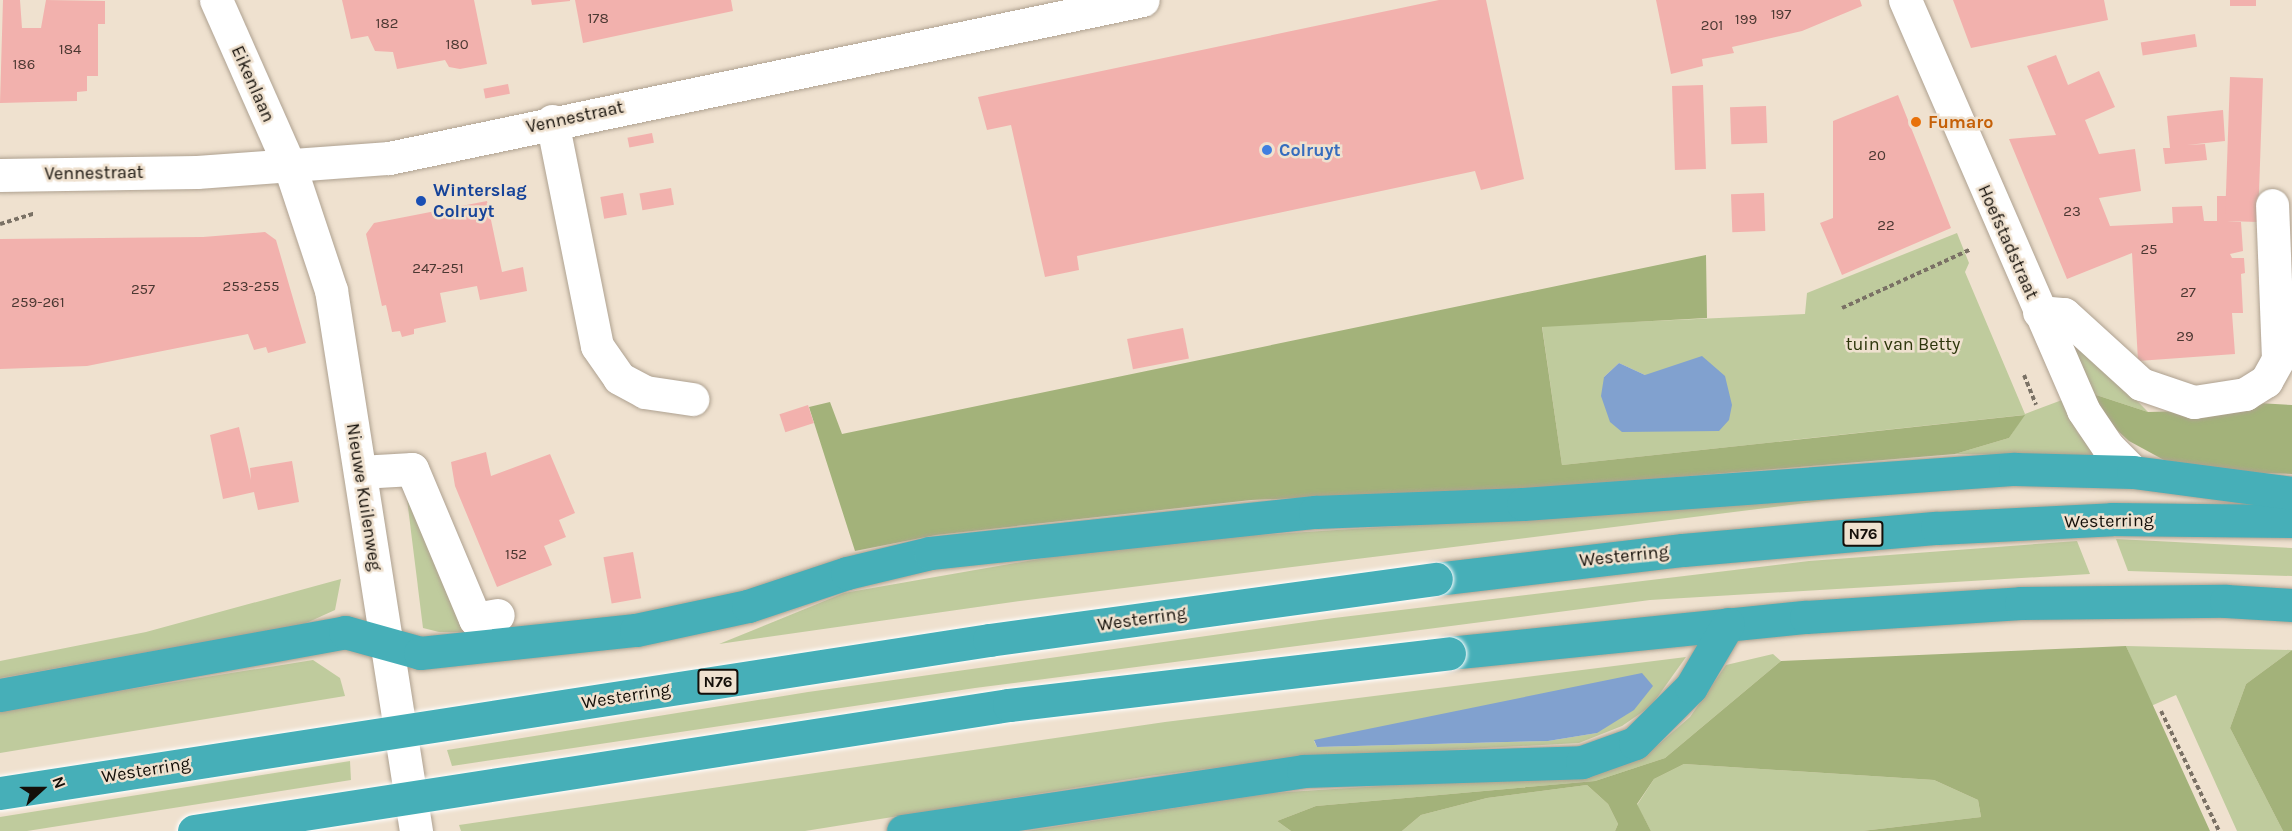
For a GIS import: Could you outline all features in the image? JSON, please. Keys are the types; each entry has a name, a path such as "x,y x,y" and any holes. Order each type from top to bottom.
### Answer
{"highway":[{"path":"0,695 345,632 388,646 420,653 636,630 748,606 847,573 930,553 1163,526 1315,512 1522,504 2015,469 2133,472 2292,493"},
{"name":"Westerring","path":"0,793 989,640 1436,579 1683,550 1936,528 2112,519 2292,520"},
{"path":"194,831 1009,705 1449,653 1728,624 2021,603 2226,601 2292,605"},
{"path":"903,831 1303,771 1582,762 1635,743 1691,687 1728,624"}],"street":[{"name":"Eikenlaan","path":"216,0 290,167"},
{"name":"Vennestraat","path":"0,175 290,167 389,158 1080,6 1143,0"},
{"name":"Hoefstadstraat","path":"1905,0 2038,312 2083,410 2108,447 2133,472"},
{"path":"552,121 597,346 619,378 645,392 692,399"},
{"name":"Nieuwe Kuilenweg","path":"290,167 331,290 416,831"},
{"path":"2038,312 2064,314 2140,384 2194,402 2245,394 2266,381 2278,359 2272,206"},
{"path":"360,472 412,469 475,619 498,615"}],"path":[{"path":"1842,308 1969,250"},
{"path":"2161,711 2219,831"}],"green space":[{"name":"tuin van Betty","path":"1957,233 1969,263 1965,272 2025,414 2062,400 2078,433 2099,456 1955,454 2009,438 2024,415 1562,465 1542,326 1805,314 1807,293","holes":["1619,363 1645,375 1604,377"]},
{"path":"1706,255 1707,318 1542,327 1562,465 2025,415 2009,438 1955,454 1557,487 1251,500 936,535 855,551 809,407 830,402 842,434"},
{"path":"2076,345 2116,379 2148,412 2090,393 2069,350"},
{"path":"2090,393 2148,412 2253,409 2258,403 2292,405 2292,474 2229,472 2164,460 2129,441 2108,422"},
{"path":"1846,498 1020,601 719,644 844,593 1130,543"},
{"path":"407,499 468,632 439,632 423,628"},
{"path":"2116,539 2292,548 2292,576 2128,571"},
{"path":"2077,541 2090,574 1650,600 975,688 452,766 447,750 808,692 1334,618 1809,561"},
{"path":"341,579 335,610 302,625 0,678 0,661 146,632"},
{"path":"2126,646 2292,650 2246,684 2230,728 2283,831 2237,831 2176,695 2151,706"},
{"path":"2126,646 2210,831 1862,831 1981,817 1978,800 1934,780 1684,764 1654,779 1637,804 1651,831 1615,831 1618,824 1608,804 1587,785 1487,798 1421,815 1402,831 1291,831 1277,821 1316,806 1595,781 1665,758 1781,661"},
{"path":"2292,650 2292,831 2283,831 2230,728 2246,684"},
{"path":"1773,654 1781,661 1665,758 1595,781 1316,806 1277,821 1291,831 1027,831 1272,793 1600,772 1651,751 1690,717 1726,665"},
{"path":"1686,657 1651,706 1622,726 1579,743 1297,758 1149,776 805,831 461,831 459,825 1165,722","holes":["1597,733 1548,741 1317,747 1314,741"]},
{"path":"313,660 340,678 345,696 0,753 0,710"},
{"path":"350,761 351,780 27,831 0,831 0,817"},
{"path":"1684,764 1934,780 1978,800 1981,817 1862,831 1651,831 1637,805 1654,779"},
{"path":"1587,785 1608,804 1618,824 1615,831 1402,831 1421,815 1487,798"}],"water":[{"path":"1702,356 1725,376 1732,405 1729,420 1719,431 1622,432 1610,422 1601,396 1604,377 1619,363 1645,375"},
{"path":"1642,673 1653,686 1634,710 1597,733 1548,741 1317,747 1314,740"}],"building":[{"path":"3,0 20,0 22,28 41,28 46,0 105,1 105,24 98,24 98,76 87,76 87,91 77,92 77,101 0,103"},
{"path":"342,0 474,0 487,64 460,69 449,67 445,60 397,69 393,52 375,51 368,36 351,39"},
{"path":"531,0 570,0 570,1 532,5"},
{"path":"575,0 731,0 733,11 583,43"},
{"name":"Colruyt","path":"1439,0 1486,0 1524,179 1481,190 1475,171 1077,256 1079,270 1045,277 1011,125 987,130 978,97"},
{"path":"1656,0 1860,0 1862,6 1802,31 1732,47 1734,53 1702,59 1703,66 1671,74"},
{"path":"1953,0 2104,0 2108,20 1971,48"},
{"path":"2230,0 2256,0 2256,6 2230,6"},
{"path":"2195,34 2197,47 2143,55 2141,43"},
{"path":"2056,55 2068,85 2099,71 2115,107 2085,120 2099,154 2135,149 2141,191 2099,198 2110,226 2173,223 2172,207 2202,206 2204,221 2217,221 2217,196 2227,196 2227,221 2241,222 2243,251 2230,254 2232,258 2244,258 2245,273 2241,274 2243,313 2232,313 2235,354 2138,361 2132,253 2067,279 2009,139 2056,135 2027,66"},
{"path":"2230,77 2263,78 2258,222 2225,221"},
{"path":"508,84 510,94 485,99 483,89"},
{"path":"1703,85 1706,169 1675,170 1672,86"},
{"path":"1898,95 1951,228 1842,275 1820,223 1833,218 1833,121"},
{"path":"1766,106 1767,143 1731,144 1730,107"},
{"path":"2223,110 2225,141 2187,145 2205,144 2207,160 2165,164 2163,148 2170,148 2167,116"},
{"path":"652,133 654,143 629,148 627,138"},
{"path":"671,188 674,205 642,210 639,194"},
{"path":"623,193 627,215 604,219 600,197"},
{"path":"1764,193 1765,231 1732,232 1731,194"},
{"path":"487,201 502,272 523,267 527,291 480,300 477,286 440,293 446,322 414,329 414,334 402,337 400,331 392,332 386,305 382,306 366,234 374,223"},
{"path":"265,232 276,240 306,343 268,353 266,347 254,350 248,334 87,366 0,369 0,239 203,237"},
{"path":"1183,328 1189,358 1133,369 1127,339"},
{"path":"808,405 814,423 785,432 779,414"},
{"path":"239,427 251,480 250,468 292,461 299,502 258,510 254,492 223,499 210,435"},
{"path":"486,452 491,476 550,454 575,513 559,520 566,537 544,546 552,565 497,587 455,486 451,462"},
{"path":"633,552 641,598 612,603 603,557"}],"place":[{"name":"Fumaro","path":"1916,122"},
{"name":"Colruyt","path":"1267,150"},
{"name":"Winterslag Colruyt","path":"421,201"}]}
